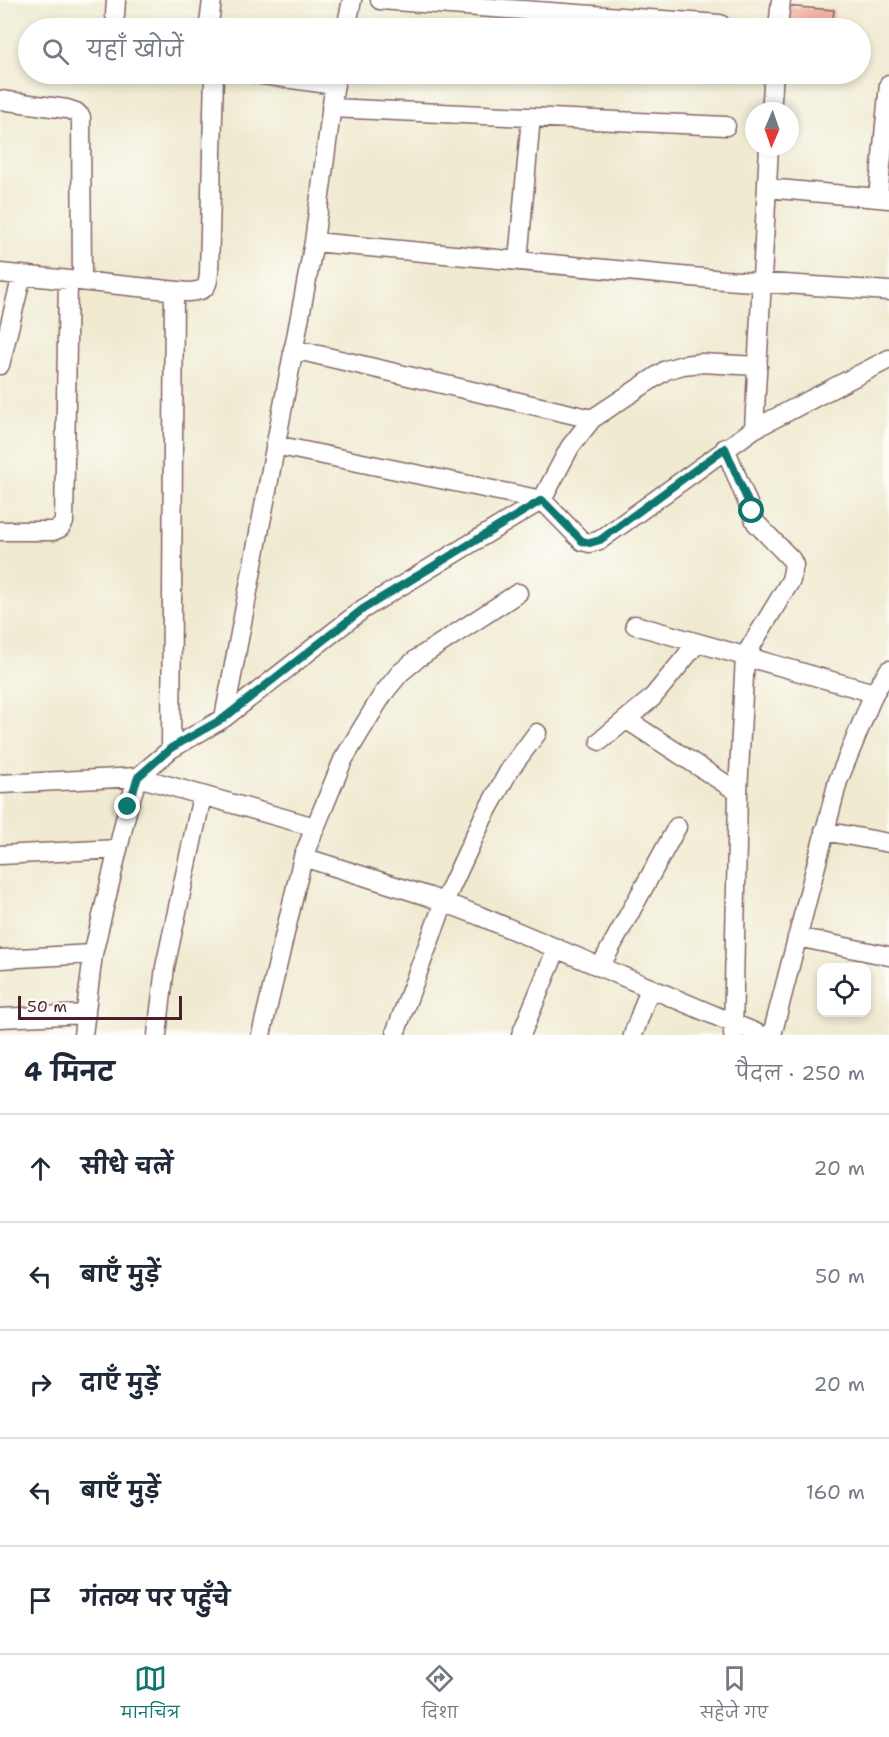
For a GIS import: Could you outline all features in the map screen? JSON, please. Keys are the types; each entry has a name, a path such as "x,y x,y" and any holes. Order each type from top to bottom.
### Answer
{"street":[{"path":"210,18 212,0"},
{"path":"348,18 352,0"},
{"path":"380,0 635,18"},
{"path":"779,18 781,0"},
{"path":"0,273 174,291 197,291 205,288 209,283 214,84"},
{"path":"224,718 314,242 334,84"},
{"path":"772,102 773,84"},
{"path":"767,188 884,199 889,84"},
{"path":"0,100 67,108 81,117 64,522 60,528 53,531 0,531"},
{"path":"331,108 726,126"},
{"path":"518,261 531,117"},
{"path":"754,429 769,156"},
{"path":"314,242 762,283 889,291"},
{"path":"0,365 22,275"},
{"path":"171,748 174,291"},
{"path":"293,349 592,420"},
{"path":"275,445 542,500 582,541 590,543 600,540 754,429 889,359"},
{"path":"83,1035 93,954 128,807 138,777 171,748 224,718 363,609 542,500 570,447 592,420 666,370 701,363 758,366"},
{"path":"725,448 756,523 794,565 790,580 745,656 738,792 734,1029"},
{"path":"261,1035 303,857 343,760 383,694 400,673 418,658 518,593"},
{"path":"636,625 874,693"},
{"path":"600,741 627,720 665,684 698,643"},
{"path":"772,1035 824,831 848,752 874,693 889,670"},
{"path":"627,720 738,792"},
{"path":"396,1031 444,902 498,790 510,769 537,733"},
{"path":"0,784 138,777 315,827"},
{"path":"156,1035 165,967 202,796"},
{"path":"600,967 677,827"},
{"path":"824,831 889,843"},
{"path":"0,855 118,849"},
{"path":"303,857 444,902 650,988 734,1029 761,1035"},
{"path":"796,937 889,956"},
{"path":"521,1035 557,948"},
{"path":"0,959 93,954"},
{"path":"633,1035 650,988"},
{"path":"0,1018 86,1014"}],"building":[{"path":"784,6 834,10 833,18 783,18"}],"route":[{"path":"128,807 138,777 171,748 224,718 363,609 542,500 576,537 590,543 600,540 725,448 752,511"}]}
